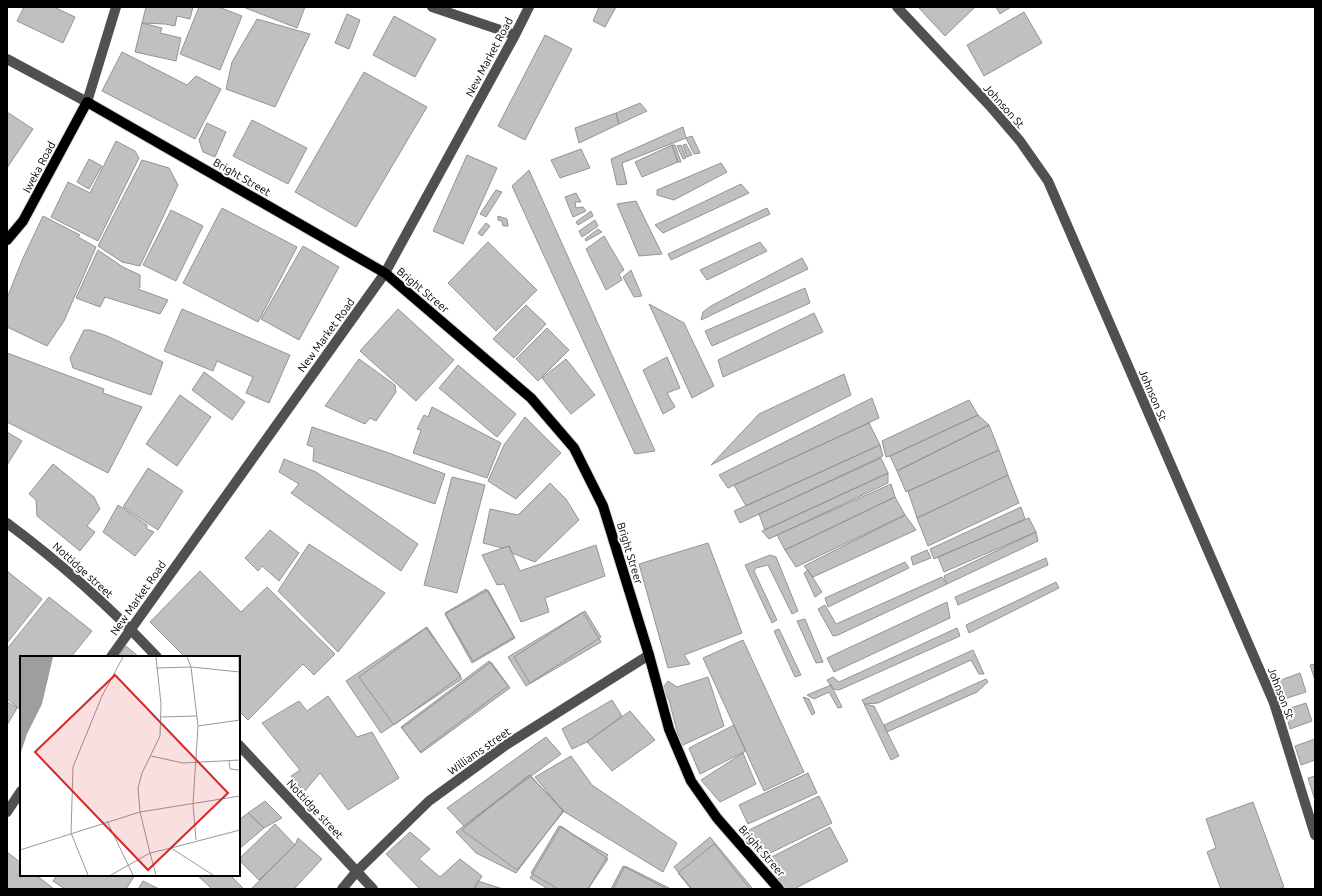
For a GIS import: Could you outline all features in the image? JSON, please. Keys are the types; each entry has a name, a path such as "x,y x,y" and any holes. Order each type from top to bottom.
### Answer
{"main road":[{"name":"Iweka Road","path":"7,240 23,221 87,102"},
{"name":"Bright Street","path":"87,102 385,273"},
{"name":"Bright Streer","path":"385,273 531,398 574,448 603,506 649,655 669,729 691,781 717,818 779,889"}],"street":[{"path":"7,59 87,102 116,7"},
{"path":"432,7 515,35"},
{"name":"New Market Road","path":"112,656 385,273 529,7"},
{"name":"Johnson St","path":"897,7 990,106 1020,141 1048,181 1274,703 1315,835"},
{"name":"Nottidge street","path":"7,523 42,549 130,629 156,656"},
{"name":"Williams street","path":"342,889 357,871 429,801 506,745 649,655"},
{"name":"Nottidge street","path":"240,746 373,889"},
{"path":"7,812 20,792"}],"building":[{"path":"24,7 54,7 75,17 63,43 17,21"},
{"path":"146,7 193,7 190,19 177,16 175,26 142,23"},
{"path":"199,7 219,7 242,16 220,70 180,54"},
{"path":"243,7 305,7 297,28"},
{"path":"599,7 616,7 605,27 593,21"},
{"path":"918,7 975,7 945,36"},
{"path":"996,7 1011,7 1000,14"},
{"path":"1024,12 1042,43 984,76 967,45"},
{"path":"347,14 360,20 349,49 335,43"},
{"path":"394,16 436,39 415,77 373,55"},
{"path":"257,19 310,34 275,107 226,89 232,62"},
{"path":"142,23 162,28 160,33 181,38 176,61 135,52"},
{"path":"545,35 572,49 525,140 498,126"},
{"path":"122,52 187,85 196,76 221,89 195,139 102,91"},
{"path":"364,72 427,107 356,227 295,192"},
{"path":"640,103 647,111 619,124 616,113"},
{"path":"7,112 33,129 7,168"},
{"path":"616,113 619,124 579,143 575,128"},
{"path":"252,120 307,148 288,184 233,156"},
{"path":"207,123 226,132 215,157 203,152 199,140"},
{"path":"683,127 686,138 622,163 627,184 617,185 611,159"},
{"path":"692,136 700,153 694,154 686,138"},
{"path":"116,141 135,151 139,158 98,241 51,217 68,182 90,193"},
{"path":"686,144 692,155 687,157 683,145"},
{"path":"672,145 675,145 681,162 678,162"},
{"path":"672,145 678,162 642,177 635,162"},
{"path":"681,145 686,158 683,159 677,146"},
{"path":"581,149 590,168 560,178 551,160"},
{"path":"467,155 497,168 463,244 433,231"},
{"path":"89,159 102,166 89,189 77,182"},
{"path":"142,160 169,168 178,185 140,266 122,262 98,246"},
{"path":"721,163 727,172 674,200 657,195 657,190"},
{"path":"529,170 655,451 635,454 512,186"},
{"path":"741,184 749,193 663,233 655,225"},
{"path":"496,190 502,192 486,217 480,214"},
{"path":"576,193 581,202 575,202 576,208 583,207 586,211 573,217 565,197"},
{"path":"636,201 662,254 639,256 617,204"},
{"path":"222,208 297,247 258,322 183,283"},
{"path":"767,208 770,214 671,260 668,254"},
{"path":"171,210 203,226 176,281 143,265"},
{"path":"591,211 593,216 578,225 576,222"},
{"path":"43,216 80,235 78,237 96,247 64,321 47,346 7,327 7,298 23,258"},
{"path":"498,216 507,219 508,226 503,226 502,221 498,220"},
{"path":"595,220 598,226 582,237 579,231"},
{"path":"486,223 490,226 482,236 478,233"},
{"path":"598,229 602,232 586,241 585,239"},
{"path":"604,236 624,270 619,274 622,280 606,290 586,249"},
{"path":"488,242 537,290 496,331 448,283"},
{"path":"760,242 767,251 707,280 700,270"},
{"path":"303,246 339,267 299,340 261,319"},
{"path":"98,250 123,267 140,275 140,287 138,289 168,300 160,314 105,297 100,307 76,298"},
{"path":"802,258 808,269 701,320 703,312 711,306"},
{"path":"631,270 642,296 634,297 623,277"},
{"path":"805,288 810,303 712,346 705,331"},
{"path":"649,304 684,323 714,386 692,398"},
{"path":"526,305 546,324 514,358 493,339"},
{"path":"182,309 290,355 269,403 246,393 253,377 217,361 213,371 164,351"},
{"path":"398,309 454,360 416,401 360,351"},
{"path":"814,313 823,332 723,377 718,360"},
{"path":"547,328 569,350 538,381 516,359"},
{"path":"84,330 90,330 107,336 163,362 151,395 73,368 70,358"},
{"path":"7,353 104,389 103,393 142,407 108,473 7,422"},
{"path":"667,357 680,388 667,393 675,407 663,414 643,370"},
{"path":"359,359 395,385 396,392 376,421 370,418 365,424 325,406"},
{"path":"566,359 595,395 571,414 542,378"},
{"path":"458,365 516,414 497,437 439,388"},
{"path":"204,372 245,402 232,420 192,390"},
{"path":"844,374 851,395 711,465 759,414"},
{"path":"180,395 211,417 177,466 146,444"},
{"path":"872,398 879,418 728,488 719,475"},
{"path":"969,400 978,415 886,457 882,441"},
{"path":"432,407 501,443 487,478 413,453 421,430 417,429 424,415 428,417"},
{"path":"978,415 989,425 897,471 890,456"},
{"path":"525,417 561,453 516,499 488,481 504,445"},
{"path":"869,423 880,445 746,506 734,485"},
{"path":"989,425 999,450 906,492 897,471"},
{"path":"312,427 445,474 435,504 313,461 314,447 307,445"},
{"path":"7,432 22,441 7,465"},
{"path":"880,445 883,456 740,523 734,511"},
{"path":"999,450 1008,475 917,518 908,491"},
{"path":"881,458 888,473 765,530 759,514"},
{"path":"284,459 316,472 418,544 401,571 291,493 299,484 279,472"},
{"path":"53,464 94,497 100,509 87,526 95,532 80,551 37,516 36,500 29,494"},
{"path":"148,468 183,491 158,530 123,507"},
{"path":"888,473 888,483 769,539 762,531"},
{"path":"1008,475 1019,503 928,546 917,518"},
{"path":"452,477 485,485 457,593 424,585"},
{"path":"550,483 566,499 579,520 535,562 512,553 509,546 502,548 483,543 490,509 518,515"},
{"path":"891,484 895,497 785,550 777,535"},
{"path":"895,497 905,515 796,567 785,550"},
{"path":"118,505 147,525 147,529 154,532 135,556 103,532"},
{"path":"1021,507 1025,519 934,559 930,549"},
{"path":"905,515 916,530 813,577 804,566"},
{"path":"1029,518 1036,532 944,572 938,557"},
{"path":"270,530 299,553 279,581 262,566 258,571 245,558"},
{"path":"1036,532 1038,541 947,584 944,576"},
{"path":"708,543 742,633 684,655 690,664 668,668 639,564"},
{"path":"309,544 385,593 338,652 278,591"},
{"path":"596,545 605,576 545,598 549,612 521,622 504,584 497,585 482,555 509,546 520,571"},
{"path":"927,550 931,558 913,565 911,557"},
{"path":"770,555 776,557 798,611 792,614 768,565 756,568 754,571 777,620 772,623 745,565"},
{"path":"1046,558 1048,565 958,605 955,597"},
{"path":"905,562 909,568 828,607 825,598"},
{"path":"808,570 822,592 815,597 804,573"},
{"path":"7,571 42,599 7,643"},
{"path":"200,571 241,612 267,587 335,654 314,675 303,664 248,720 240,712 240,656 184,656 150,622"},
{"path":"942,577 947,584 838,635 833,636 818,609 825,605 836,624"},
{"path":"1056,582 1059,588 969,633 966,625"},
{"path":"486,589 514,637 473,661 445,613"},
{"path":"488,590 515,638 472,663 445,614"},
{"path":"49,597 92,631 72,656 20,656 20,709 7,699 7,649"},
{"path":"947,602 950,618 834,672 827,658"},
{"path":"585,611 601,637 530,683 514,657"},
{"path":"583,612 601,642 526,686 508,657"},
{"path":"805,619 823,662 816,663 797,621"},
{"path":"427,627 462,679 381,733 346,681"},
{"path":"426,628 461,676 394,725 359,677"},
{"path":"957,628 960,636 839,690 833,689 827,680 833,677 839,682"},
{"path":"779,629 801,675 795,677 774,631"},
{"path":"743,640 804,772 764,791 703,658"},
{"path":"126,646 138,656 119,656"},
{"path":"973,650 984,674 979,674 971,660 878,703 864,704 862,700"},
{"path":"489,661 508,686 420,752 401,727"},
{"path":"491,662 510,688 421,753 402,728"},
{"path":"1315,664 1315,680 1310,665"},
{"path":"1300,673 1306,692 1284,699 1278,681"},
{"path":"708,677 724,726 681,746 669,700 662,689 668,681 677,687"},
{"path":"986,679 988,682 977,692 887,732 884,725"},
{"path":"831,685 842,707 838,708 829,692 814,699 807,695"},
{"path":"328,696 357,737 372,732 399,778 348,810 320,773 304,792 291,776 300,770 262,723 299,701 307,711"},
{"path":"803,697 809,699 815,713 812,715"},
{"path":"612,700 622,716 587,742 572,749 562,729"},
{"path":"7,702 17,708 7,725"},
{"path":"1306,703 1312,721 1290,729 1285,710"},
{"path":"864,704 874,706 899,756 891,760"},
{"path":"630,711 655,740 612,771 587,742"},
{"path":"734,725 746,751 700,774 689,748"},
{"path":"546,737 561,754 464,826 447,808"},
{"path":"1315,739 1315,760 1301,765 1295,746"},
{"path":"743,753 756,784 720,802 701,780"},
{"path":"571,756 592,785 677,843 663,872 563,811 535,777"},
{"path":"808,773 817,793 748,824 739,805"},
{"path":"529,775 564,811 517,870 462,830"},
{"path":"530,775 563,811 516,873 476,853 456,832"},
{"path":"1315,776 1315,797 1314,797 1308,778"},
{"path":"819,796 832,823 762,857 749,830"},
{"path":"265,801 282,818 264,828 248,813"},
{"path":"1253,802 1284,887 1279,889 1221,889 1207,852 1216,848 1206,819"},
{"path":"248,813 264,828 240,848 240,819"},
{"path":"275,824 295,845 259,880 240,861 240,858"},
{"path":"559,826 608,855 588,889 558,889 531,873"},
{"path":"561,826 608,859 588,889 548,889 530,878"},
{"path":"830,827 848,861 794,889 784,889 768,859"},
{"path":"410,832 430,849 419,859 440,877 460,859 482,876 474,889 420,889 386,854"},
{"path":"710,837 753,889 692,889 674,867"},
{"path":"298,838 322,859 294,889 251,889 295,845"},
{"path":"714,844 750,889 691,889 678,873"},
{"path":"7,852 20,862 20,876 37,876 54,889 7,889"},
{"path":"623,866 667,889 611,889"},
{"path":"625,866 669,888 669,889 613,889"},
{"path":"56,876 134,876 126,889 65,889 53,881"},
{"path":"198,876 231,876 244,889 212,889"},
{"path":"143,881 159,889 138,889"},
{"path":"478,881 503,889 474,889"}]}
